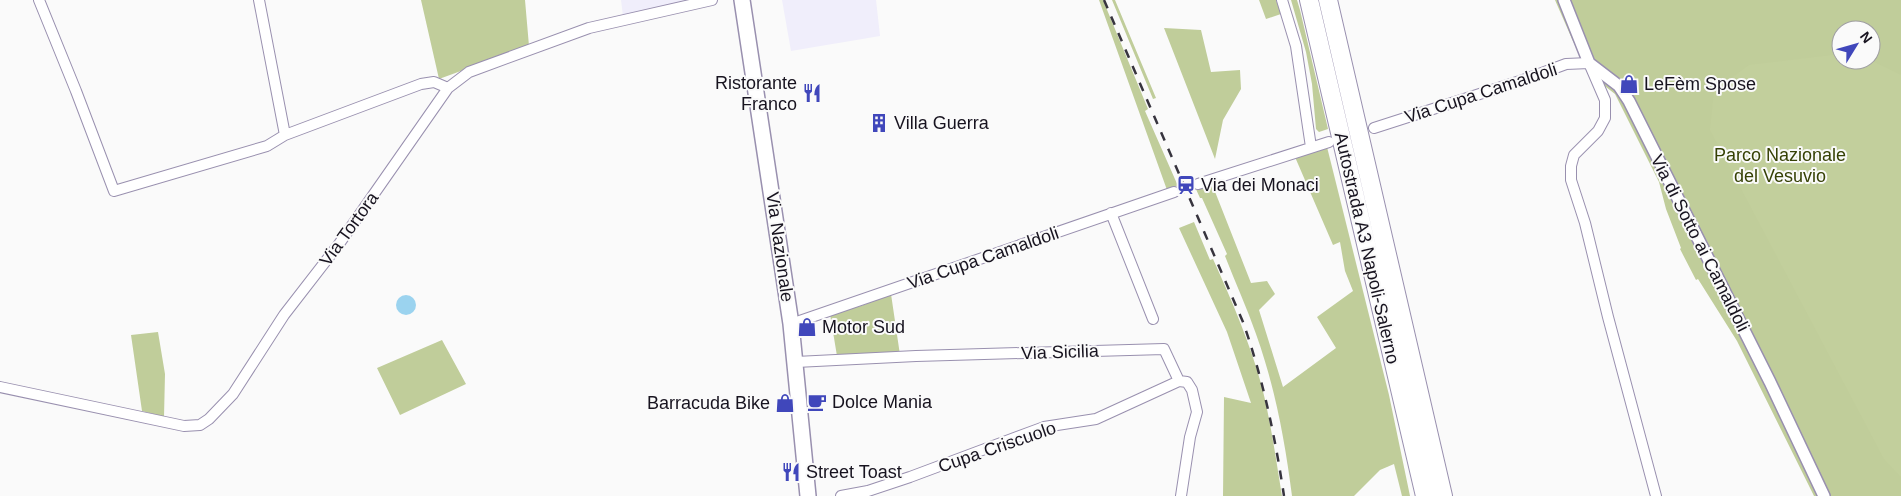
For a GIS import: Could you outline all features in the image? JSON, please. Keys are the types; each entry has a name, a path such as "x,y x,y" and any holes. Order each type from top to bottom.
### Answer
{"highway":[{"name":"Autostrada A3 Napoli-Salerno","path":"1309,0 1425,496"},
{"name":"Autostrada A3 Napoli-Salerno","path":"1328,0 1443,496"}],"main road":[{"name":"Via Nazionale","path":"742,0 791,324 808,496"}],"street":[{"path":"39,0 76,90 114,191 266,146 285,135 421,84 434,82 448,88"},
{"path":"260,0 285,135"},
{"name":"Via Tortora","path":"0,387 184,426 200,425 209,419 233,394 284,315 339,244 448,88 468,72 516,56 561,37 589,28 712,0"},
{"path":"1282,0 1296,46 1311,147"},
{"path":"1564,0 1604,100 1605,118 1598,131 1574,155 1571,180 1585,223 1656,496"},
{"name":"Via Cupa Camaldoli","path":"1374,128 1520,81 1566,64 1589,64"},
{"name":"Via di Sotto ai Camaldoli","path":"1589,64 1619,86 1629,101 1770,382 1824,496"},
{"path":"1198,184 1329,142"},
{"name":"Via Cupa Camaldoli","path":"791,324 1174,192"},
{"path":"1111,213 1153,319"},
{"name":"Via Sicilia","path":"796,362 916,356 1164,350 1179,381 1187,382 1192,390 1196,412 1190,437 1181,496"},
{"name":"Cupa Criscuolo","path":"841,496 868,491 902,480 1044,427 1096,419 1179,381"}],"shaded area":[{"path":"621,0 697,0 623,16"},
{"path":"782,0 876,0 880,36 791,51"}],"green space":[{"path":"421,0 525,0 529,46 439,79"},
{"path":"1099,0 1103,0 1148,109 1145,111 1178,186 1167,190"},
{"path":"1112,0 1115,0 1156,98 1153,99"},
{"path":"1259,0 1276,0 1281,14 1266,19"},
{"path":"1291,0 1297,0 1300,10 1328,129 1319,132 1316,129 1312,84 1306,52"},
{"name":"Parco Nazionale del Vesuvio","path":"1555,0 1901,0 1901,496 1814,496 1737,341 1698,279 1696,280 1680,249 1659,182 1615,94 1606,87 1595,85"},
{"path":"1164,28 1201,30 1211,72 1240,70 1241,89 1223,120 1215,159"},
{"path":"1831,55 1831,70 1881,70 1881,65 1901,75 1901,477 1884,459 1710,130 1714,91 1749,65"},
{"path":"1327,147 1389,395 1410,496 1402,496 1394,464 1380,470 1354,496 1292,496 1278,414 1263,354 1225,256 1227,254 1202,198 1200,198 1195,187 1212,184 1251,283 1267,281 1275,294 1259,310 1283,387 1336,348 1317,317 1353,291 1345,271 1340,242 1333,245 1295,157"},
{"path":"1194,222 1210,260 1213,259 1227,291 1257,371 1268,414 1282,496 1223,496 1224,397 1251,403 1227,332 1179,228"},
{"path":"891,294 900,355 837,356 830,314 862,306 868,301"},
{"path":"158,332 165,374 164,417 142,411 131,335"},
{"path":"442,340 466,384 400,415 377,368"}],"water":[{"path":"406,295 413,298 416,305 413,312 406,315 399,312 396,305 399,298"}],"tunnel":[{"path":"1174,192 1198,184"}],"railway":[{"path":"1104,0 1243,322 1268,408 1284,496"}],"place":[{"name":"LeFèm Spose","path":"1629,84"},
{"name":"Ristorante Franco","path":"812,93"},
{"name":"Villa Guerra","path":"879,123"},
{"name":"Via dei Monaci","path":"1186,185"},
{"name":"Motor Sud","path":"807,327"},
{"name":"Dolce Mania","path":"817,402"},
{"name":"Barracuda Bike","path":"785,403"},
{"name":"Street Toast","path":"791,472"}]}
